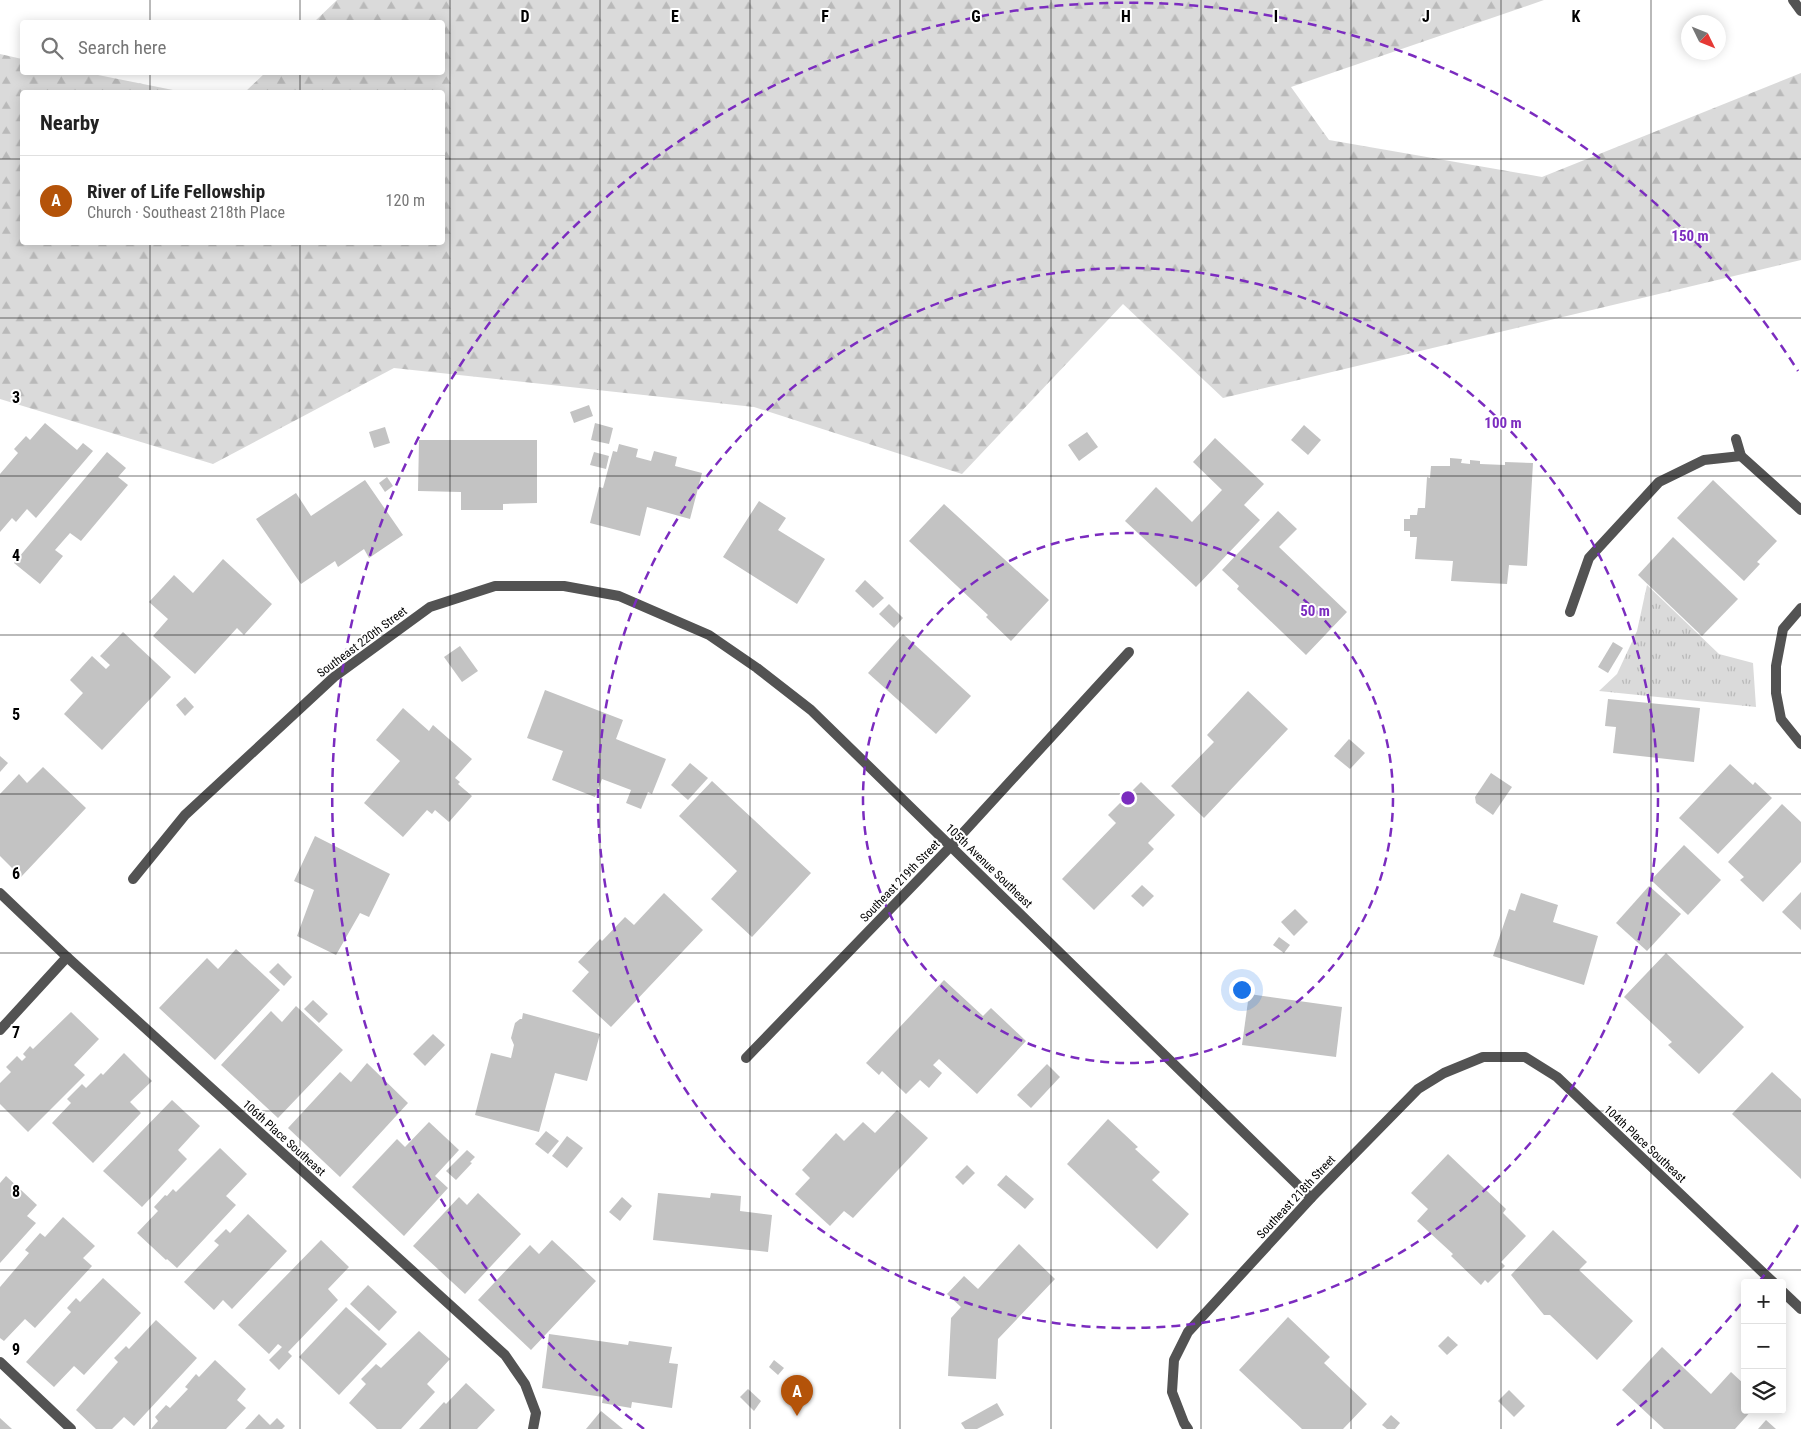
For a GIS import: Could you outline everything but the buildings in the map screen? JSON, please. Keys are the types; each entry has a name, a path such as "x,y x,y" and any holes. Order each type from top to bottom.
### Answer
{"street":[{"path":"1793,0 1801,11"},
{"path":"1736,439 1741,456 1801,510"},
{"path":"1570,612 1589,558 1659,482 1704,460 1741,456"},
{"name":"Southeast 220th Street","path":"133,879 185,815 334,677 430,606 495,586 564,586 618,596"},
{"name":"105th Avenue Southeast","path":"618,596 709,635 757,668 811,710 1311,1198"},
{"path":"1801,608 1783,629 1776,666 1776,693 1782,719 1801,744"},
{"name":"Southeast 219th Street","path":"746,1058 951,846 1129,652"},
{"name":"106th Place Southeast","path":"0,894 504,1356 525,1384 536,1413 533,1429"},
{"path":"0,1030 67,957"},
{"name":"Southeast 218th Street","path":"1188,1429 1172,1392 1174,1360 1188,1332 1311,1198 1418,1089 1444,1073 1483,1057"},
{"name":"104th Place Southeast","path":"1483,1057 1526,1057 1557,1077 1770,1279"},
{"path":"1786,1295 1801,1309"},
{"path":"0,1362 71,1429"}],"green space":[{"path":"337,0 1544,0 1291,87 1329,140 1542,177 1801,73 1801,260 1223,398 1123,304 962,474 754,407 394,368 213,464 0,399 0,54 20,59 20,75 98,75 173,90 20,90 20,245 445,245 445,90 247,90 263,75 445,75 445,20 316,20"},
{"path":"1647,585 1719,654 1753,663 1756,707 1599,691 1617,674 1637,631"}],"place":[{"name":"River of Life Fellowship","path":"797,1416"}]}
